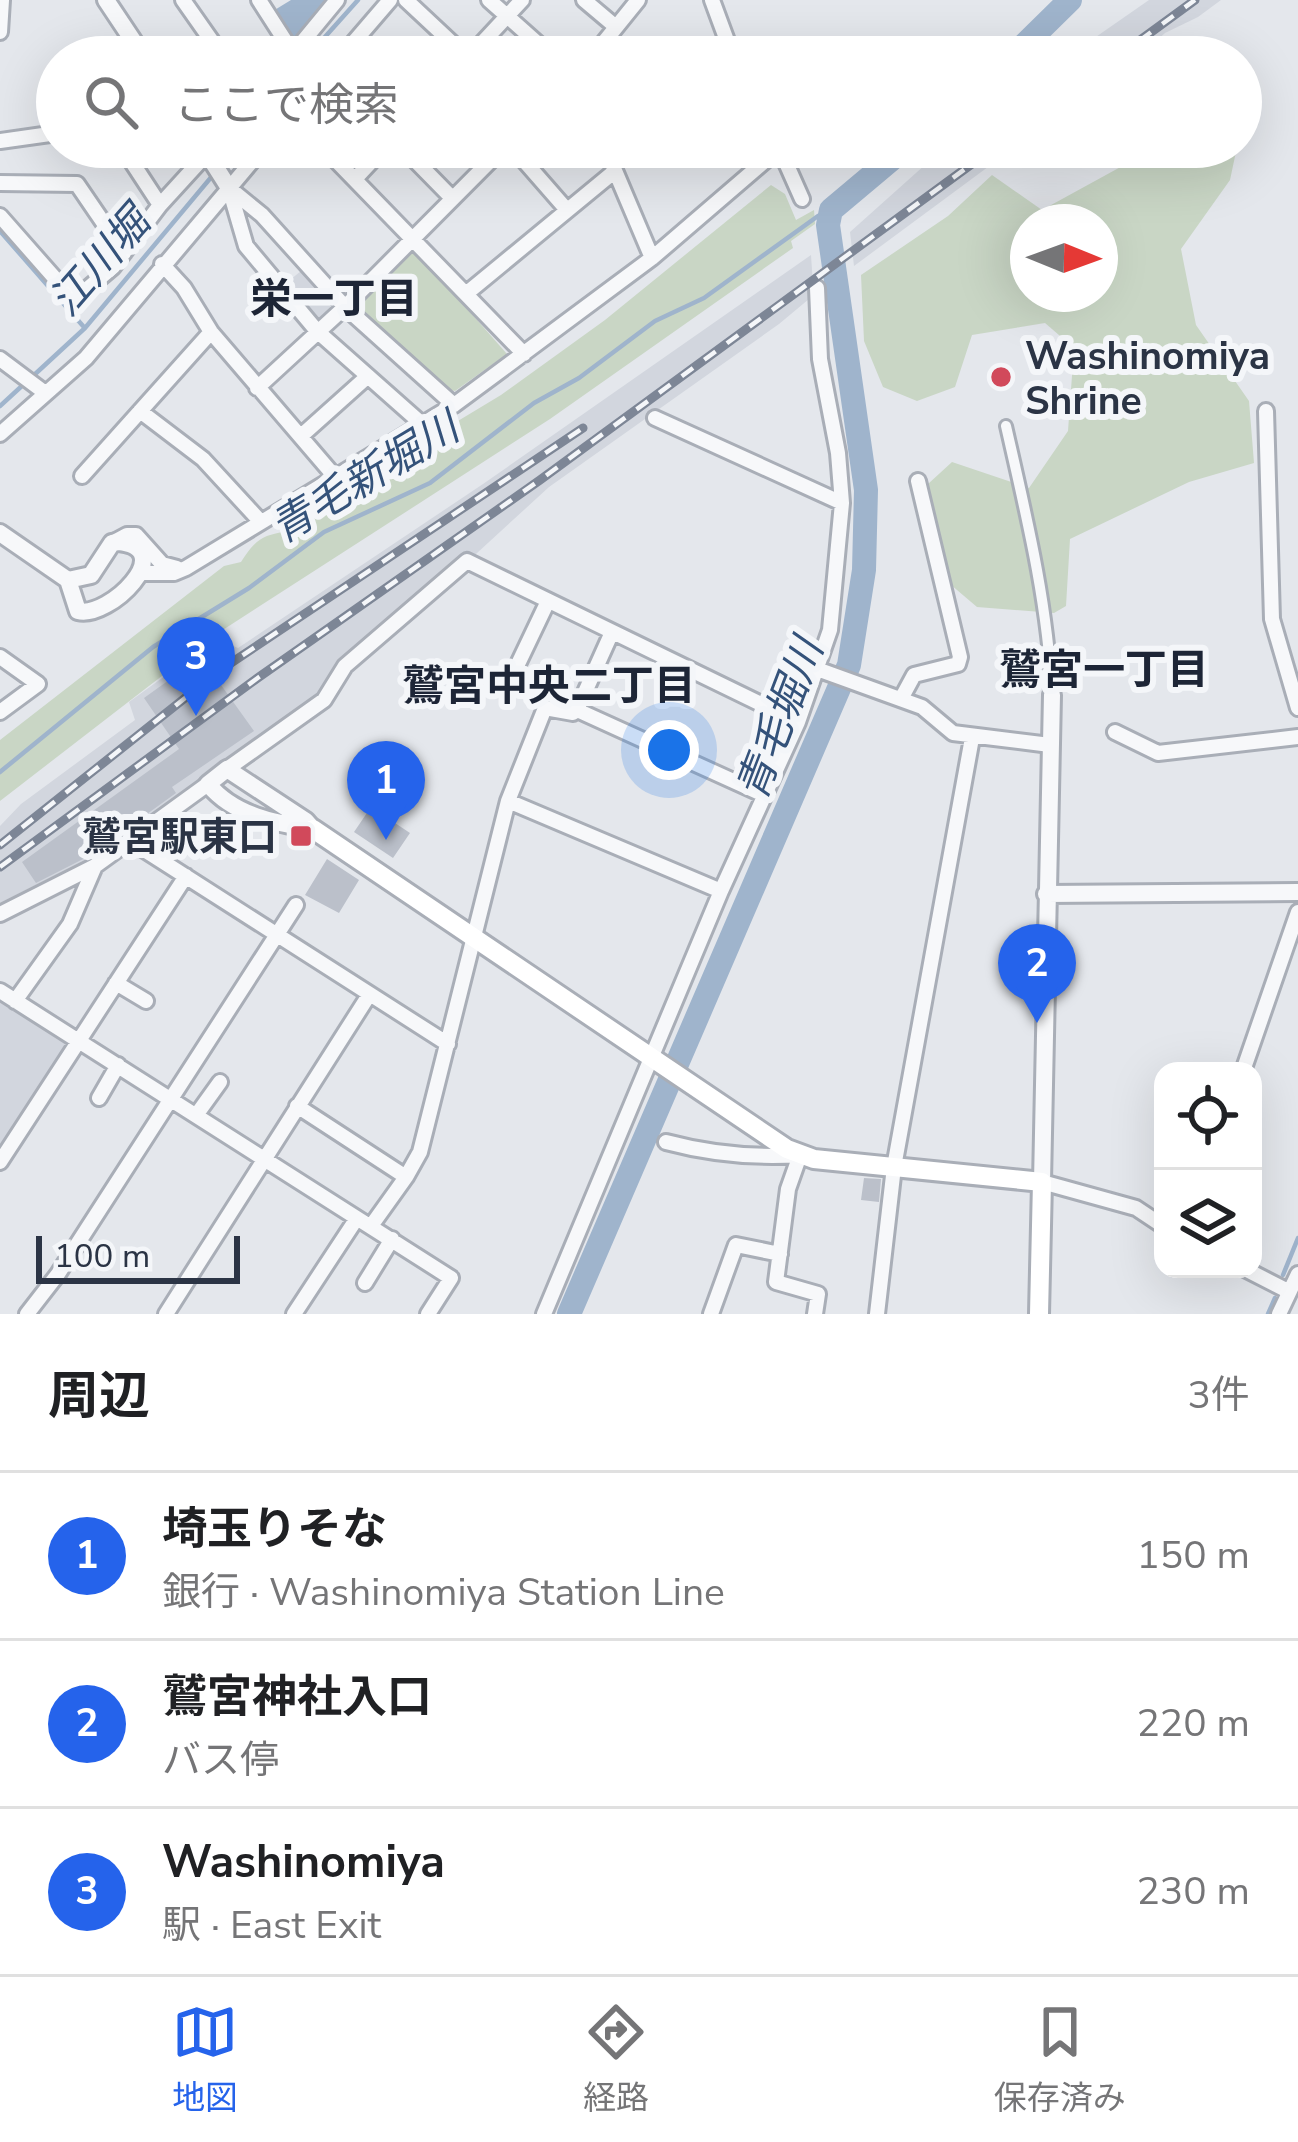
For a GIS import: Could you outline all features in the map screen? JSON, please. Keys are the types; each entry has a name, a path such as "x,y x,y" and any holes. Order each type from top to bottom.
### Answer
{"main road":[{"path":"313,829 800,1155 1042,1181 1039,1314"}],"street":[{"path":"0,32 2,0"},
{"path":"106,0 130,36"},
{"path":"183,0 208,36"},
{"path":"259,0 281,36"},
{"path":"308,36 337,0"},
{"path":"359,36 389,0"},
{"path":"406,0 445,36"},
{"path":"489,0 530,36"},
{"path":"488,36 523,0"},
{"path":"584,0 616,27"},
{"path":"609,36 638,0"},
{"path":"712,0 725,36"},
{"path":"0,141 36,136"},
{"path":"136,168 160,205"},
{"path":"0,216 74,300 124,253 192,168"},
{"path":"218,168 246,247 317,331 422,424"},
{"path":"0,434 86,358 246,168"},
{"path":"344,168 524,354"},
{"path":"355,179 365,168"},
{"path":"423,168 452,198"},
{"path":"257,388 345,308 482,168"},
{"path":"523,168 567,210"},
{"path":"614,168 652,258"},
{"path":"0,533 68,580 78,611 90,614 142,573 182,569 454,405 652,258 757,168"},
{"path":"788,168 802,200"},
{"path":"467,293 615,171"},
{"path":"0,183 77,184 124,253"},
{"path":"229,188 262,215 345,308 454,405"},
{"path":"162,265 257,388 336,478"},
{"path":"544,1314 657,1060 721,891 820,671 830,630 842,503 818,344 817,288"},
{"path":"82,476 212,332"},
{"path":"0,359 44,392"},
{"path":"301,436 368,376"},
{"path":"140,411 203,460 260,522"},
{"path":"1266,411 1272,619 1298,708"},
{"path":"655,418 842,503"},
{"path":"1006,426 1046,629 1052,695 1042,1181 1136,1208 1154,1220"},
{"path":"901,699 914,675 958,664 960,657 918,481"},
{"path":"68,580 91,575 112,543 127,535 136,536 162,564 182,569"},
{"path":"112,543 126,542 137,548 142,573"},
{"path":"0,914 132,842 324,700 345,666 467,561 798,722"},
{"path":"508,685 548,601"},
{"path":"294,1314 364,1222 406,1177 419,1152 508,801 545,708 577,710 612,632"},
{"path":"0,657 38,684 0,712"},
{"path":"1288,683 1298,669"},
{"path":"820,671 922,707 953,733 1050,745"},
{"path":"577,710 764,795"},
{"path":"1115,732 1158,752 1298,737"},
{"path":"877,1314 894,1167 972,738"},
{"path":"227,769 313,829"},
{"path":"208,784 266,821 313,829"},
{"path":"237,806 235,788 249,785"},
{"path":"508,801 721,891"},
{"path":"132,842 448,1044"},
{"path":"15,1001 70,924 95,866"},
{"path":"0,1162 186,875"},
{"path":"1046,894 1298,892"},
{"path":"32,1312 296,905"},
{"path":"1246,1062 1294,939 1298,912"},
{"path":"116,983 146,1001"},
{"path":"0,991 451,1278 428,1314"},
{"path":"166,1314 369,995"},
{"path":"98,1097 118,1065"},
{"path":"197,1114 220,1082"},
{"path":"297,1106 406,1177"},
{"path":"666,1142 706,1152 800,1155 788,1189 776,1282 818,1294 814,1314"},
{"path":"364,1283 392,1239"},
{"path":"711,1314 736,1245 780,1254"},
{"path":"1262,1273 1295,1282 1279,1314"}],"shaded area":[{"path":"1149,0 1221,0 1162,36 1097,36"},
{"path":"922,168 987,168 854,266 850,232"},
{"path":"811,255 809,299 549,487 319,698 87,859 0,903 0,826 21,804 135,720 129,702 216,639 238,648"},
{"path":"301,271 332,308 318,320 285,284"},
{"path":"0,1000 67,1048 0,1154"}],"green space":[{"path":"1119,168 1233,168 1230,180 1181,249 1196,325 1249,401 1254,463 1189,482 1070,539 1066,606 1054,613 977,607 937,573 916,495 952,462 1029,488 1068,431 1074,348 1045,323 972,335 955,387 917,401 883,387 864,341 861,275 948,216 992,175 1033,204 1010,204 1010,312 1118,312 1118,204 1053,204"},
{"path":"771,185 785,194 796,220 814,210 815,224 791,241 793,248 550,419 215,635 0,801 0,740 224,566 241,562 260,540 287,531 307,512 501,395 605,320"},
{"path":"411,252 419,254 507,354 455,391 446,389 353,309"}],"water":[{"path":"291,0 326,0 296,36 273,11"}],"building":[{"path":"201,657 254,731 172,787 176,793 89,856 36,883 22,862 179,749 144,698"},
{"path":"371,807 410,833 393,858 354,832"},
{"path":"327,859 359,880 339,913 305,895"},
{"path":"864,1178 881,1179 879,1202 861,1200"}],"waterway":[{"name":"江川堀","path":"326,36 358,0"},
{"name":"青毛堀川","path":"1033,36 1070,0"},
{"name":"青毛堀川","path":"569,1314 849,665 864,570 866,490 828,225 831,210 881,168"},
{"name":"江川堀","path":"33,376 85,328 213,175"},
{"name":"青毛新堀川","path":"0,772 153,647 249,588 324,532 430,483 534,403 579,378 655,321 704,298 831,210"},
{"path":"0,231 83,326"},
{"name":"江川堀","path":"0,406 24,384"},
{"path":"1283,1275 1298,1238"},
{"path":"1268,1314 1275,1298"}],"railway":[{"path":"1146,36 1195,0"},
{"path":"0,867 966,168"},
{"path":"0,845 219,671 583,428"}],"place":[{"name":"Washinomiya Shrine","path":"1001,377"},
{"name":"Washinomiya","path":"196,716"},
{"name":"鷲宮駅東口","path":"301,836"},
{"name":"埼玉りそな","path":"386,840"},
{"name":"鷲宮神社入口","path":"1037,1023"}],"district":[{"name":"栄一丁目","path":"334,298"},
{"name":"鷲宮一丁目","path":"1104,669"},
{"name":"鷲宮中央二丁目","path":"549,685"}]}
